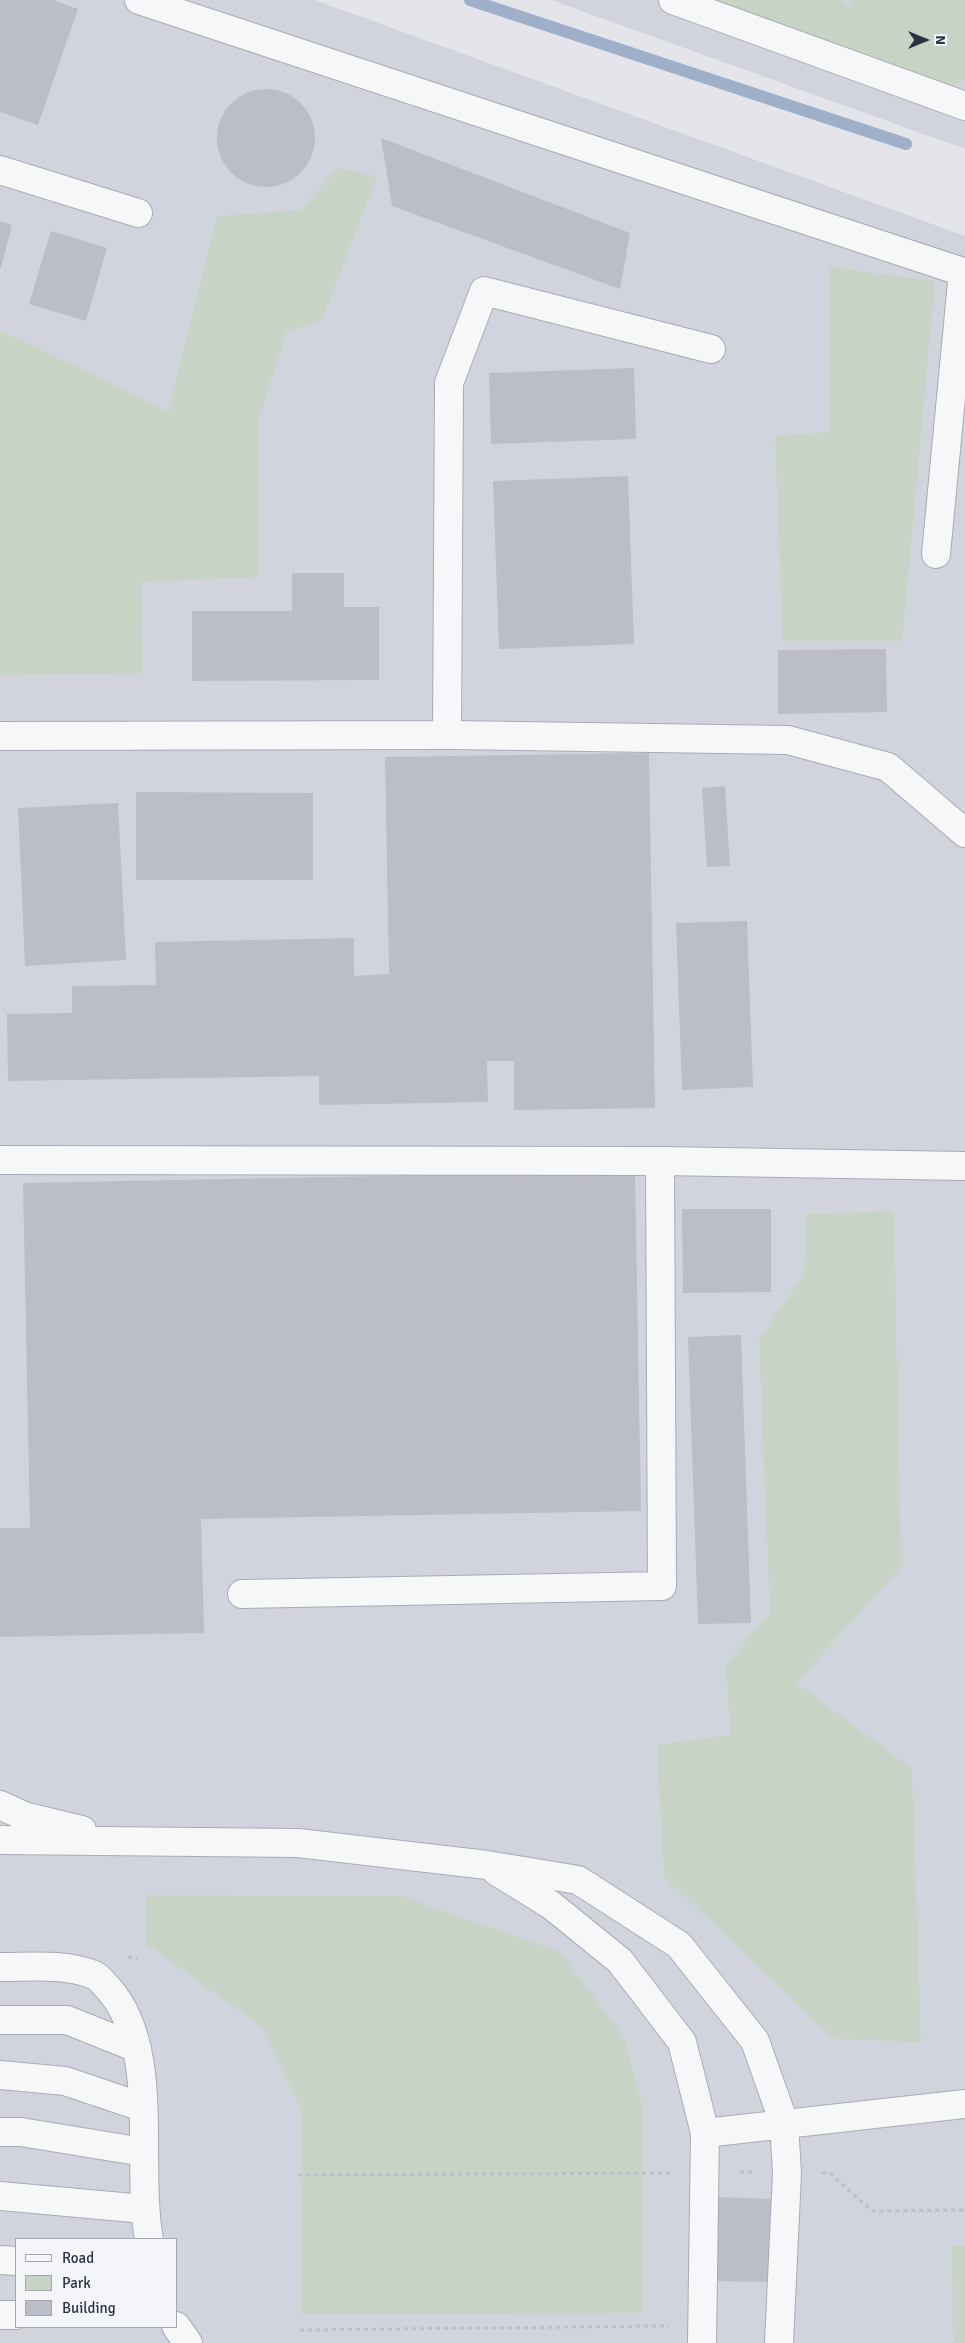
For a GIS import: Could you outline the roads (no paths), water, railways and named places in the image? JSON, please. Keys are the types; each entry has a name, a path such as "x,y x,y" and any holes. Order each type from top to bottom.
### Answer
{"lane":[{"path":"140,0 963,272 936,554"},
{"path":"674,0 965,106"},
{"path":"0,170 138,213"},
{"path":"446,735 449,384 484,292 711,349"},
{"path":"0,736 446,735 788,740 888,767 965,833"},
{"path":"0,1160 660,1161 965,1166"},
{"path":"242,1594 662,1586 660,1161"},
{"path":"0,1805 24,1816 132,1841"},
{"path":"0,1840 298,1843 487,1865 578,1880 679,1946 755,2041 784,2123 787,2173 779,2343"},
{"path":"487,1865 551,1905 620,1961 682,2042 705,2133 702,2334"},
{"path":"0,1968 64,1967 96,1976 118,2000 137,2048 142,2078 144,2209 149,2238"},
{"path":"0,2020 67,2020 137,2048"},
{"path":"0,2075 65,2081 142,2106"},
{"path":"705,2133 965,2104"},
{"path":"0,2132 21,2132 143,2152"},
{"path":"0,2196 144,2209"},
{"path":"0,2260 15,2261"},
{"path":"0,2315 15,2315"},
{"path":"177,2328 188,2343"}],"waterway":[{"path":"470,0 906,144"}]}
